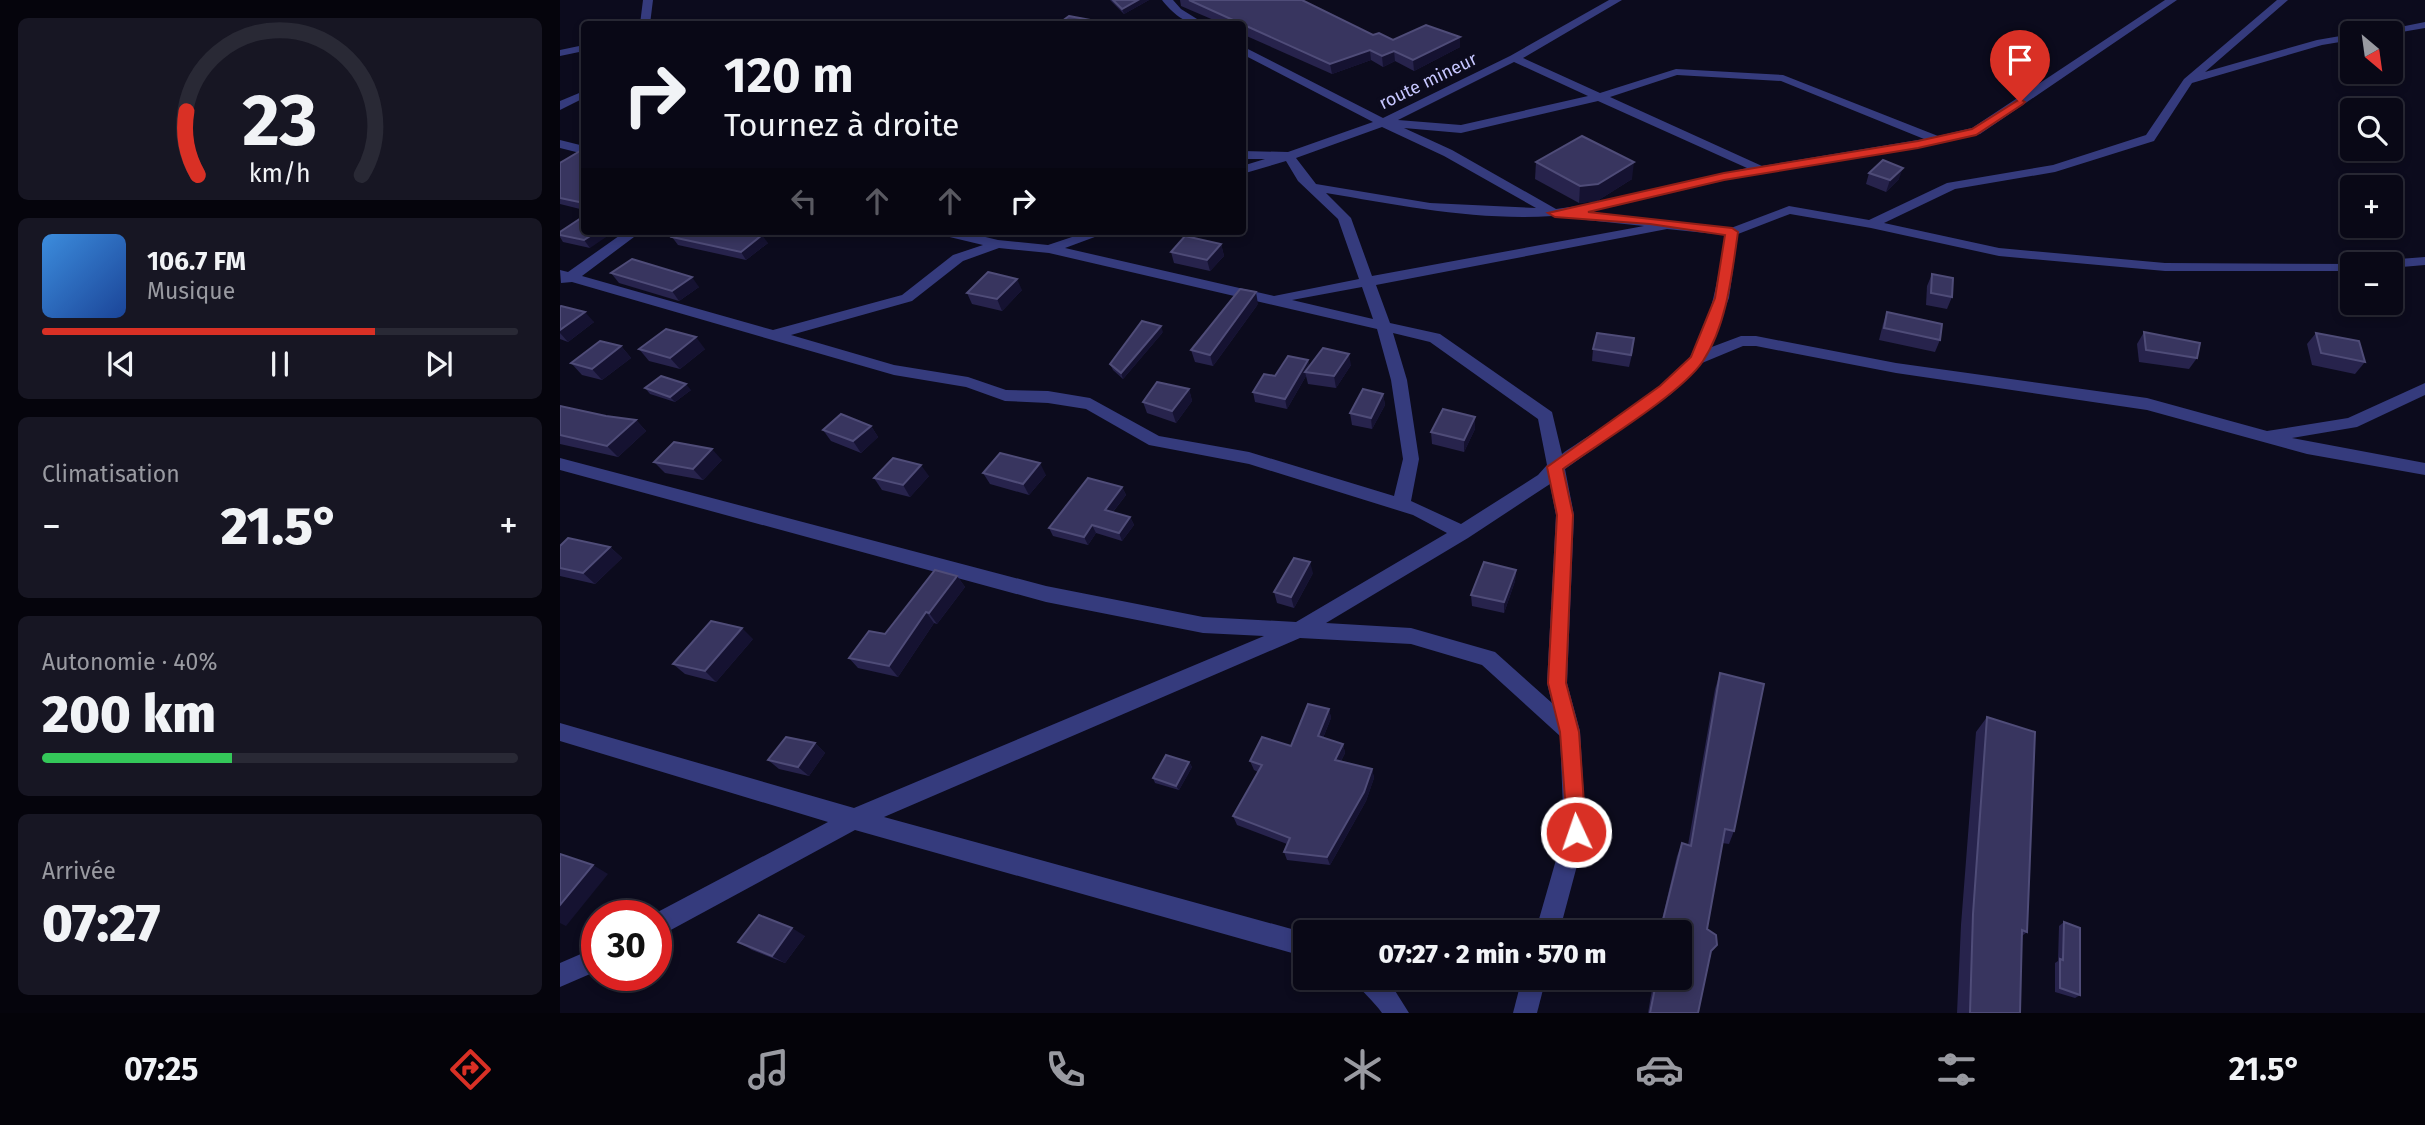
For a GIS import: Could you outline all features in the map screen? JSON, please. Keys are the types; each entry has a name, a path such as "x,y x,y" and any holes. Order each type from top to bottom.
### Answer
{"street":[{"path":"645,21 648,0"},
{"path":"1167,0 1177,11 1195,21"},
{"name":"route mineur","path":"1246,155 1289,156 1382,123 1514,58 1618,0"},
{"path":"1246,51 1382,123 1448,153 1555,213 1599,207 1761,170 1976,131 2172,0"},
{"path":"1871,224 1952,186 2055,168 2150,138 2188,81 2283,0"},
{"path":"2403,29 2425,25"},
{"path":"2188,81 2321,42 2340,39"},
{"path":"560,53 581,49"},
{"path":"1514,58 1761,170"},
{"path":"1382,123 1461,129 1599,97 1676,72 1783,78 1938,140"},
{"path":"560,106 581,96"},
{"path":"560,144 581,149"},
{"path":"1246,169 1289,156 1312,187 1344,218 1383,326 1399,380 1411,458 1401,505"},
{"path":"1312,187 1430,207 1555,213 1732,232 1789,210 1871,224 1999,252 2165,267 2340,267"},
{"path":"1273,299 1677,224"},
{"path":"1697,359 1722,298 1732,232"},
{"path":"563,278 629,235"},
{"path":"959,235 998,244 1049,249 1435,338 1546,416 1565,515 1557,683 1570,732 1576,832 1551,920"},
{"path":"1049,249 1092,235"},
{"path":"774,335 907,298 958,258 998,244"},
{"path":"2403,263 2425,261"},
{"path":"563,278 894,370 968,382 1005,395 1048,397 1090,404 1155,441 1248,458 1419,510 1462,533"},
{"path":"672,917 854,819 1297,631 1462,533 1544,480 1555,467 1665,390 1697,359 1741,341 1756,341 1896,369 2147,404 2307,448 2425,469"},
{"path":"2267,436 2351,423 2425,388"},
{"path":"2380,461 2425,457"},
{"path":"560,464 1046,594 1203,625 1411,636 1488,658 1570,732"},
{"path":"560,732 854,819 1293,941"},
{"path":"560,975 581,966"},
{"path":"1381,990 1397,1013"},
{"path":"1525,1013 1531,990"}],"building":[{"path":"1113,0 1138,0 1122,9"},
{"path":"1189,0 1302,0 1373,35 1379,33 1393,40 1426,25 1460,37 1413,60 1394,51 1382,56 1370,50 1330,64 1246,26 1246,21 1235,21"},
{"path":"1069,16 1096,21 1062,21"},
{"path":"1582,136 1634,162 1598,184 1580,186 1536,162"},
{"path":"581,151 581,202 560,198 560,163"},
{"path":"1883,160 1903,168 1890,180 1869,173"},
{"path":"581,218 581,235 592,235 584,240 560,235 560,232"},
{"path":"675,235 762,235 741,252 672,237"},
{"path":"1185,236 1221,244 1207,260 1171,252"},
{"path":"632,259 692,277 672,291 611,273"},
{"path":"988,272 1017,279 997,299 967,293"},
{"path":"1932,274 1953,278 1952,297 1931,293"},
{"path":"1240,289 1256,292 1210,355 1191,350"},
{"path":"561,306 585,312 560,330"},
{"path":"1887,312 1942,324 1940,340 1884,328"},
{"path":"1142,321 1161,326 1121,373 1110,364"},
{"path":"666,329 696,337 670,358 639,349"},
{"path":"2144,332 2200,343 2197,358 2146,350"},
{"path":"1597,333 1634,338 1631,355 1593,349"},
{"path":"2316,333 2359,341 2365,362 2321,353"},
{"path":"600,341 621,346 592,369 571,363"},
{"path":"1323,348 1349,354 1334,376 1305,372"},
{"path":"1288,356 1308,360 1285,399 1253,392 1264,374 1275,376"},
{"path":"661,376 686,384 670,397 645,388"},
{"path":"1157,382 1189,389 1172,411 1143,402"},
{"path":"1363,389 1383,394 1371,418 1350,413"},
{"path":"560,406 636,420 607,446 560,435"},
{"path":"1443,409 1475,417 1464,440 1431,432"},
{"path":"841,414 871,426 853,441 823,430"},
{"path":"674,442 712,449 693,469 654,462"},
{"path":"1000,453 1040,463 1023,484 983,473"},
{"path":"893,458 921,465 903,485 874,478"},
{"path":"1088,478 1122,487 1105,510 1130,517 1119,533 1092,525 1084,537 1049,528"},
{"path":"568,538 610,547 583,573 560,568 560,546"},
{"path":"1294,558 1310,562 1291,597 1274,592"},
{"path":"1484,562 1516,570 1504,602 1471,595"},
{"path":"935,570 957,576 929,613 926,612 889,666 849,658 869,631 885,634"},
{"path":"711,621 742,628 705,671 673,664"},
{"path":"1720,673 1764,684 1734,831 1725,829 1707,929 1716,935 1717,945 1711,951 1698,1013 1650,1013 1655,990 1692,990 1692,920 1663,920 1682,843 1691,846"},
{"path":"1308,704 1329,709 1318,736 1343,744 1335,760 1372,769 1364,792 1327,857 1284,852 1290,838 1233,816 1262,765 1250,761 1262,737 1291,746"},
{"path":"1987,717 2035,732 2027,932 2022,930 2020,1013 1970,1013 1973,914"},
{"path":"786,737 815,743 798,767 768,760"},
{"path":"1166,755 1189,762 1176,786 1153,778"},
{"path":"560,854 593,865 560,905"},
{"path":"759,915 792,928 772,956 738,942"},
{"path":"2064,922 2080,928 2080,995 2060,988"}],"route":[{"path":"1576,832 1570,732 1557,683 1560,600 1566,556 1565,515 1555,467 1665,390 1697,359 1722,298 1732,232 1650,220 1555,213 1599,207 1724,176 1918,144 1976,131 2020,102"}]}
